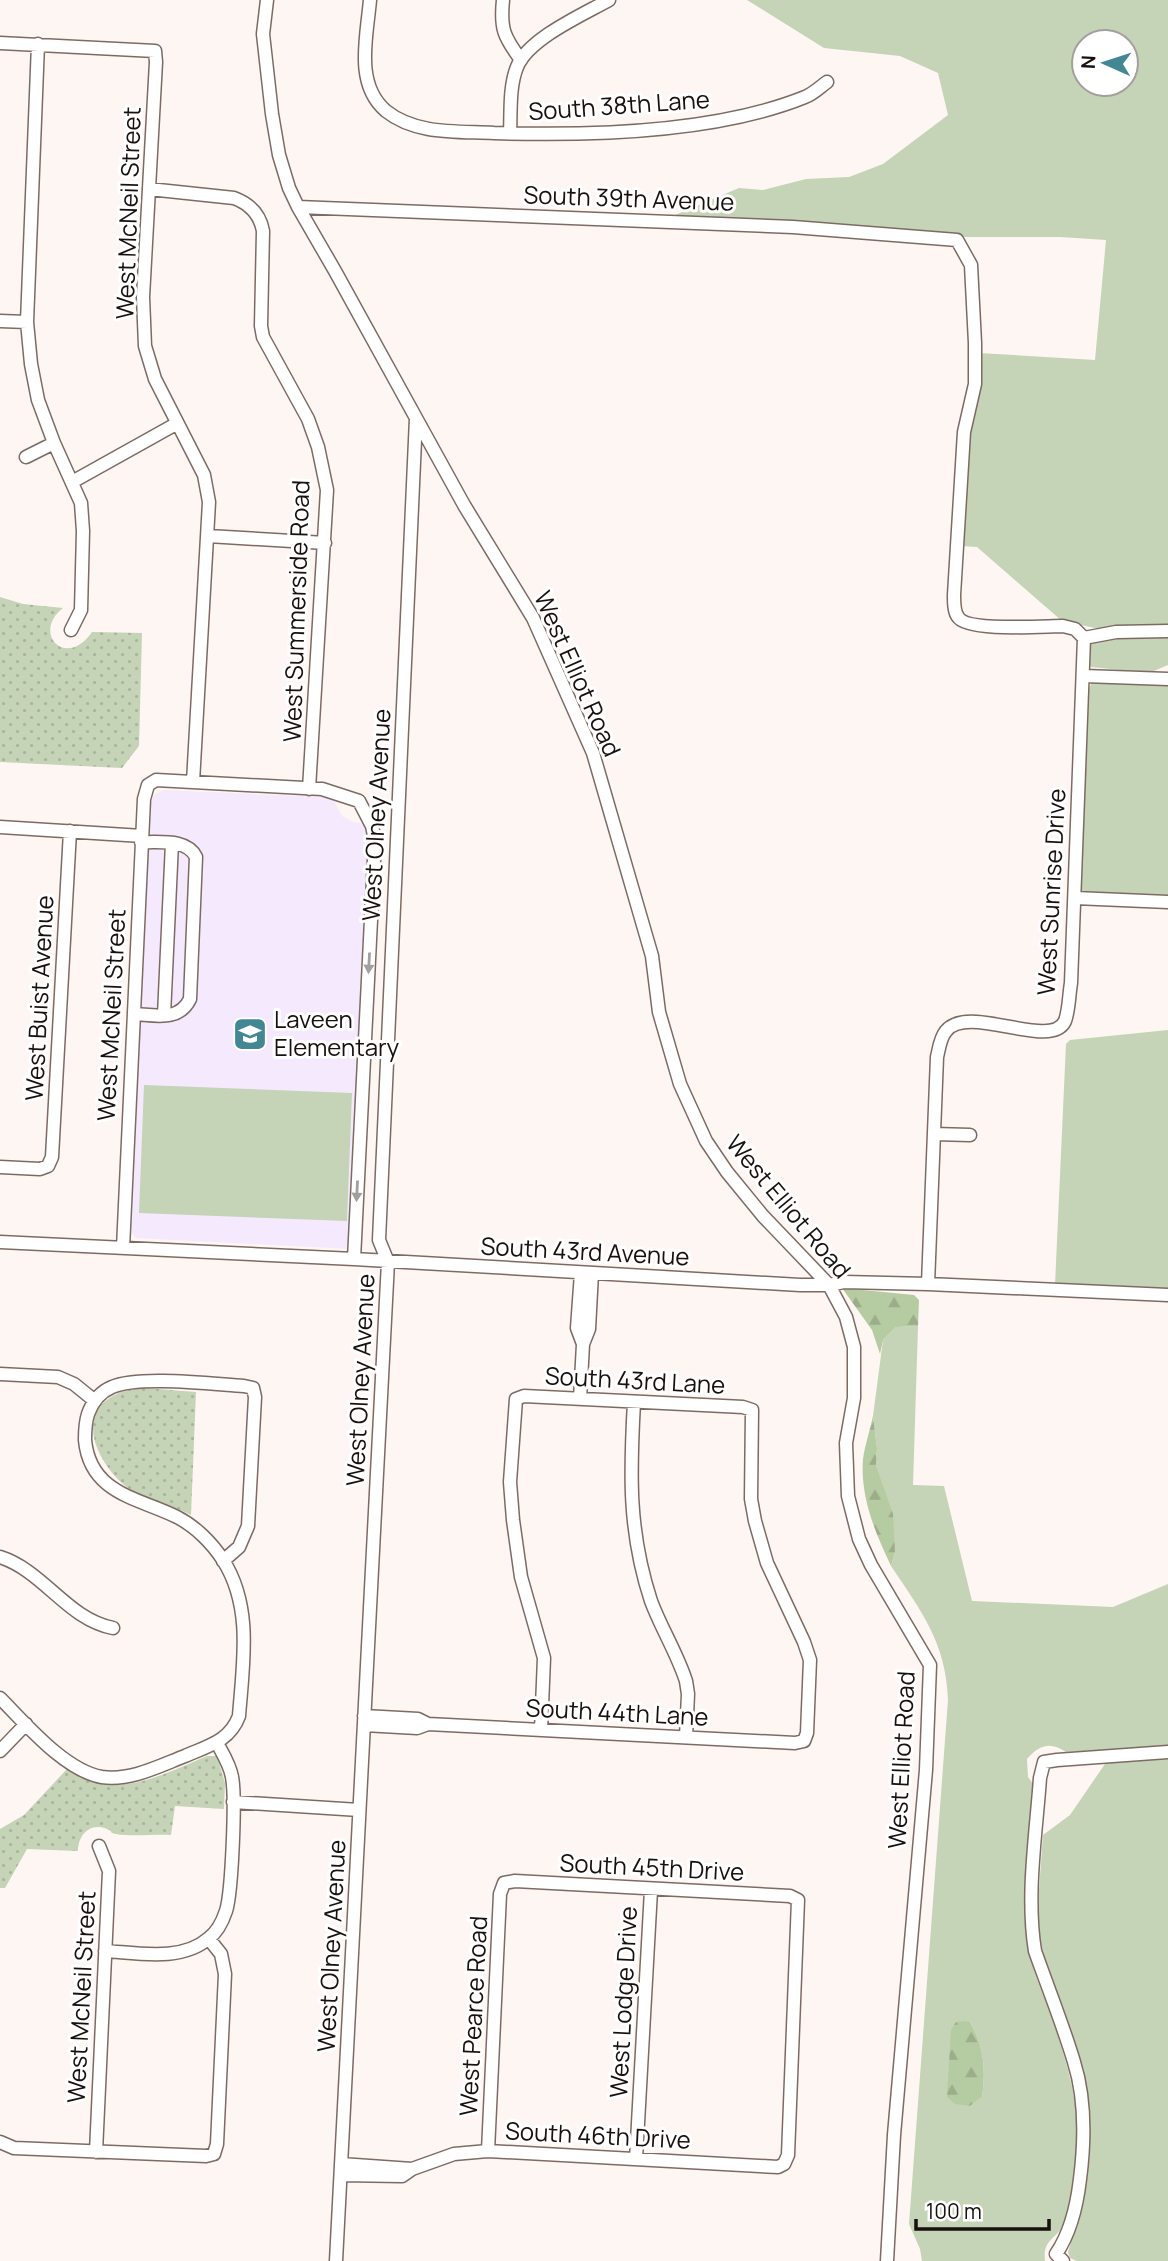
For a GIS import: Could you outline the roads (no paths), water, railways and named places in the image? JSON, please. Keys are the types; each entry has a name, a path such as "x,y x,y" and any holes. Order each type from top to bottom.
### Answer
{"street":[{"name":"West Elliot Road","path":"267,0 263,34 272,114 279,155 289,188 464,505 533,618 593,753 652,956 659,1012 677,1072 706,1141 763,1216 829,1285 846,1317 854,1347 854,1398 846,1443 848,1496 859,1539 871,1565 930,1664 926,1758 895,2122 887,2261"},
{"name":"South 38th Lane","path":"370,0 364,68 368,84 385,110 405,123 434,130 567,135 712,122 808,96 827,82"},
{"path":"503,0 501,20 505,38 521,60"},
{"path":"510,133 512,89 516,69 526,51 609,0"},
{"path":"0,43 38,44 27,322 38,400 80,503 83,531 81,610 71,631"},
{"name":"West McNeil Street","path":"38,44 144,48 155,51 143,297 145,346 155,379 204,475 209,502 193,782 156,780 148,785 144,799 123,1248"},
{"name":"West Summerside Road","path":"149,190 222,196 247,204 260,218 263,231 263,337 308,419 324,469 327,506 309,789"},
{"name":"South 39th Avenue","path":"298,207 793,227 957,240 971,265 975,342 975,384 964,432 954,595 958,618 964,623 988,626 1063,626 1074,629 1084,638"},
{"path":"0,321 27,322"},
{"name":"West Olney Avenue","path":"336,2261 387,1262 379,1240 416,418"},
{"path":"72,482 176,424"},
{"path":"26,457 54,443"},
{"path":"208,536 325,543"},
{"path":"1084,638 1116,632 1168,631"},
{"name":"West Sunrise Drive","path":"929,1284 937,1057 946,1031 956,1024 974,1022 1046,1031 1059,1028 1065,1021 1071,983 1084,638"},
{"path":"1084,676 1168,678"},
{"path":"193,782 322,789 359,800 372,826 375,840 354,1259"},
{"path":"0,827 141,839 185,846 194,852 196,857 190,999 177,1014 134,1014"},
{"name":"West Buist Avenue","path":"0,1167 40,1169 48,1166 52,1157 69,831"},
{"path":"164,1015 172,843"},
{"path":"1075,898 1168,902"},
{"path":"934,1134 970,1135"},
{"name":"South 43rd Avenue","path":"0,1242 829,1285 844,1282 929,1284 1168,1295"},
{"path":"580,1399 583,1344 589,1329 584,1312 586,1273"},
{"path":"0,1374 58,1377 74,1384 94,1401"},
{"path":"0,1698 74,1766 101,1777 141,1773 217,1743 228,1735 239,1716 244,1621 238,1591 214,1547 192,1527 179,1518 117,1492 96,1471 89,1460 85,1421 94,1401 104,1391 132,1381 253,1388 255,1396 247,1526 239,1547 223,1561"},
{"name":"South 43rd Lane","path":"541,1730 544,1658 521,1577 510,1482 516,1398 524,1396 752,1410 751,1489 755,1521 767,1563 810,1660 807,1733 804,1741"},
{"path":"634,1402 630,1477 635,1535 653,1604 686,1681 686,1737"},
{"path":"0,1557 34,1576 82,1616 97,1625 113,1628"},
{"name":"South 44th Lane","path":"364,1721 398,1723 416,1728 428,1724 795,1743 804,1741"},
{"path":"0,1751 26,1724"},
{"path":"105,1951 175,1953 192,1949 209,1939 221,1923 229,1898 233,1802 232,1777 217,1743"},
{"path":"1060,2258 1079,2192 1084,2149 1083,2110 1075,2063 1035,1951 1032,1904 1040,1778 1044,1762 1168,1752"},
{"path":"233,1802 359,1810"},
{"name":"West McNeil Street","path":"96,2152 109,1871 99,1846"},
{"name":"South 45th Drive","path":"503,1883 514,1881 790,1896 798,1900 788,2141 784,2164"},
{"name":"West Pearce Road","path":"488,2151 500,1894 503,1883"},
{"name":"West Lodge Drive","path":"636,2159 651,1890"},
{"path":"0,2142 14,2148 206,2156 214,2154 217,2144 225,1974 221,1954 209,1939"},
{"name":"South 46th Drive","path":"341,2169 377,2171 402,2176 412,2169 454,2154 488,2151 778,2167 784,2164"}],"place":[{"name":"Laveen Elementary","path":"250,1034"}]}
